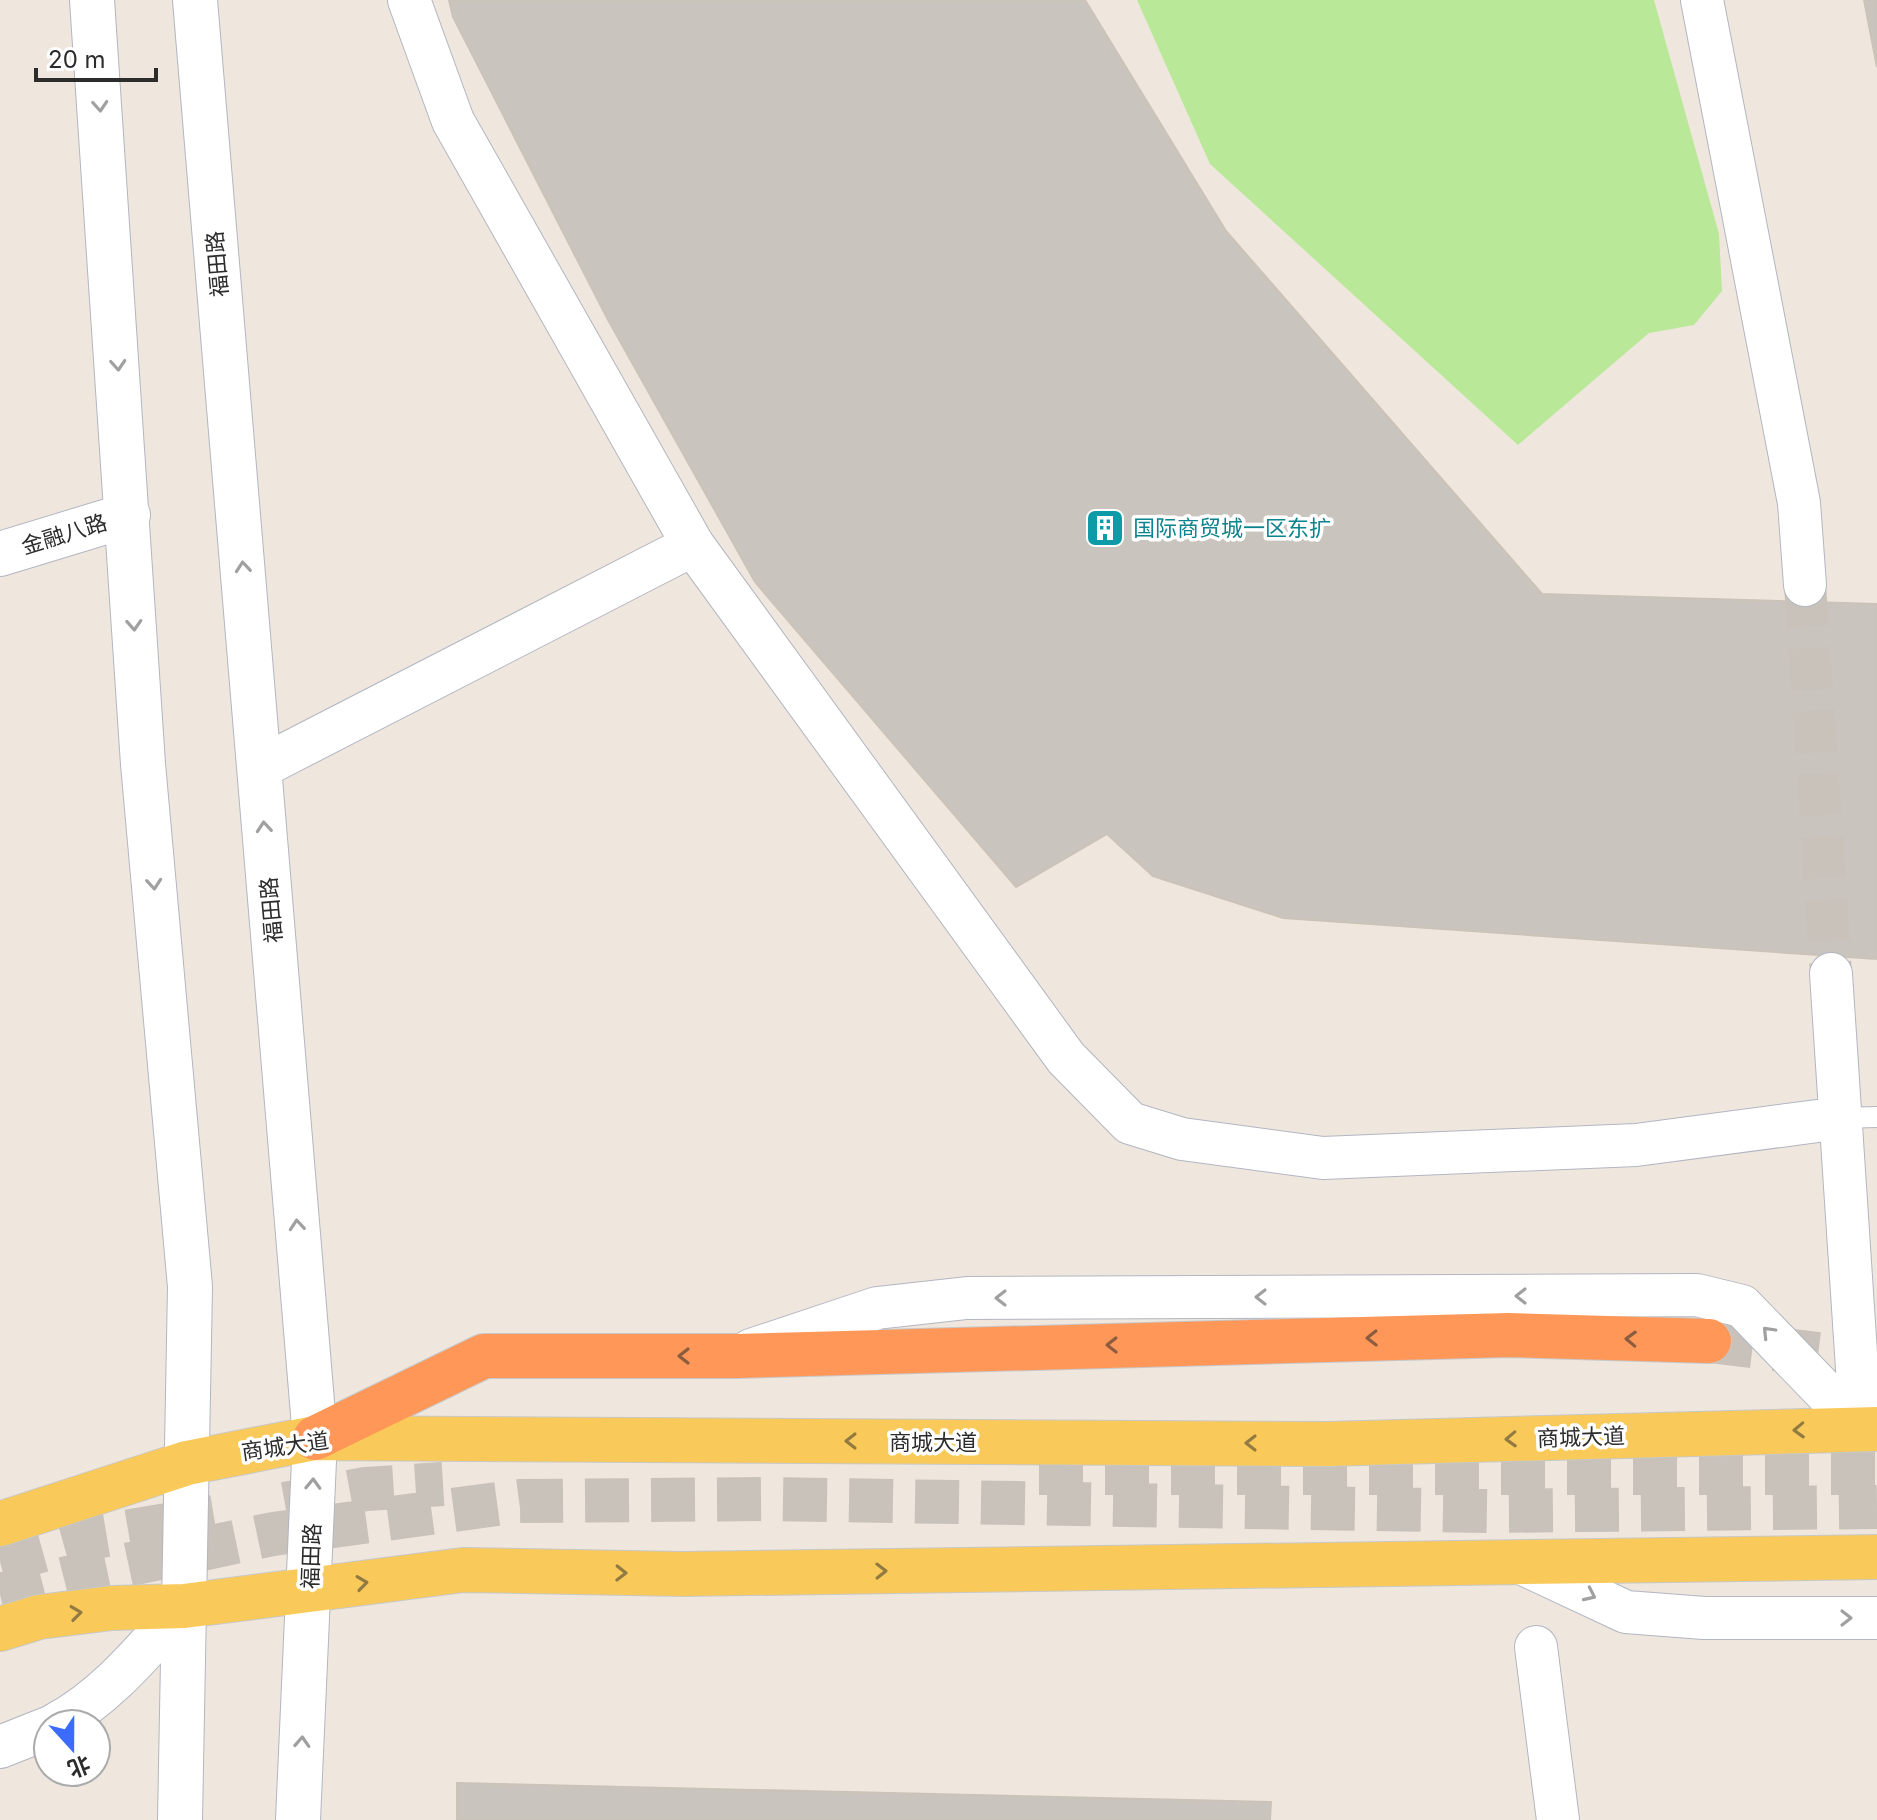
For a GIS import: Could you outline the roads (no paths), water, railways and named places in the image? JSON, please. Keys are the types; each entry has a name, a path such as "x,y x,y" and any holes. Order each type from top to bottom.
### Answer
{"highway":[{"path":"315,1438 484,1356 736,1356 1509,1335 1709,1341"}],"main road":[{"path":"92,0 143,764 190,1287 180,1820"},
{"name":"福田路","path":"195,0 315,1438 298,1820"},
{"name":"金融八路","path":"0,554 128,515"},
{"name":"商城大道","path":"0,1524 187,1463 315,1438 1327,1444 1869,1429"},
{"path":"0,1629 39,1617 112,1608 184,1606 463,1570 683,1574 1877,1557"}],"street":[{"path":"409,0 453,121 693,545 1066,1058 1130,1123 1182,1139 1323,1158 1636,1145 1859,1118"},
{"path":"1702,0 1799,503 1805,585"},
{"path":"259,768 693,545"},
{"path":"1831,974 1859,1118 1869,1429"},
{"path":"736,1356 877,1308 967,1298 1697,1295 1742,1306 1869,1429"},
{"path":"1519,1562 1626,1612 1704,1618 1877,1618"},
{"path":"83,1708 127,1668 184,1606"},
{"path":"1536,1647 1558,1820"},
{"path":"0,1747 32,1734"}],"tunnel":[{"path":"1805,585 1831,974"},
{"path":"1709,1341 1877,1361"},
{"path":"1039,1473 1877,1473"},
{"path":"285,1504 366,1489 443,1484"},
{"path":"0,1595 273,1534 520,1501 773,1499 1489,1511 1877,1507"},
{"path":"0,1562 83,1539 214,1517"}],"place":[{"name":"国际商贸城一区东扩","path":"1105,528"}]}
